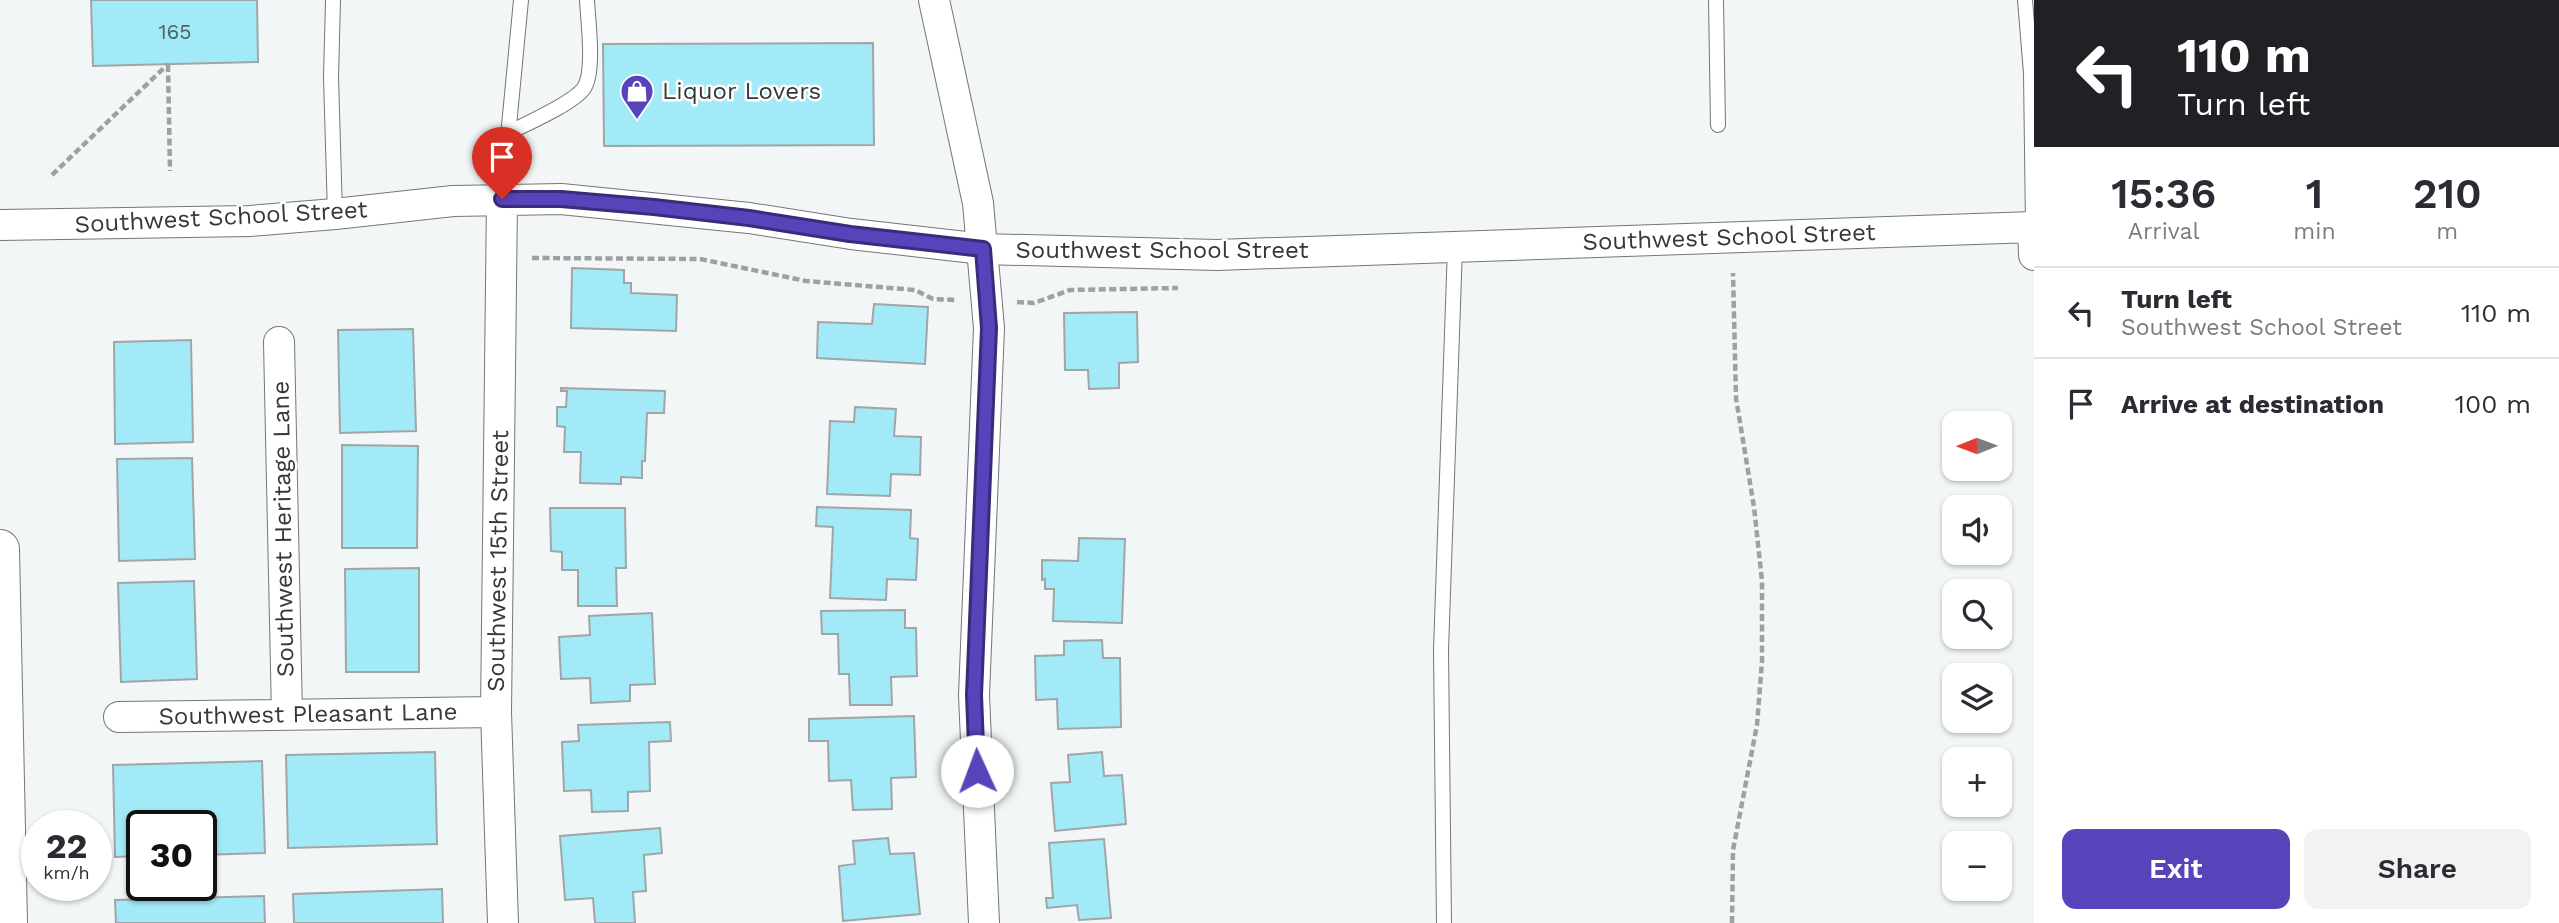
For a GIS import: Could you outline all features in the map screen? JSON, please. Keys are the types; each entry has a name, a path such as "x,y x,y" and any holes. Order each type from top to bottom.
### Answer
{"main road":[{"path":"0,549 8,923"}],"street":[{"path":"934,0 978,199 989,328 974,695 984,923"},
{"name":"Southwest 15th Street","path":"502,199 496,712 503,923"},
{"name":"Southwest School Street","path":"0,225 250,221 453,201 561,199 668,208 850,234 983,249 1217,255 2034,226"},
{"path":"2034,226 2034,255"},
{"name":"Southwest Heritage Lane","path":"279,342 287,715"},
{"name":"Southwest Pleasant Lane","path":"119,717 496,712"}],"lane":[{"path":"333,0 331,77 335,214"},
{"path":"502,199 521,0"},
{"path":"508,133 578,96 586,85 589,68 587,0"},
{"path":"1716,0 1718,125"},
{"path":"2025,0 2031,73 2034,226"},
{"path":"1444,923 1441,650 1455,247"}],"path":[{"path":"52,175 168,64 170,171"},
{"path":"501,258 700,260 806,281 915,290 933,299 1034,303 1070,290 1179,288"},
{"path":"1732,923 1733,850 1757,725 1762,661 1762,581 1756,519 1736,398 1733,273"}],"building":[{"path":"91,0 257,0 258,62 93,66"},
{"path":"873,43 874,145 604,146 603,44"},
{"path":"572,268 624,270 624,283 631,283 631,293 677,295 676,331 571,328"},
{"path":"874,304 928,307 925,364 817,358 818,322 872,324"},
{"path":"1137,312 1138,362 1119,363 1119,388 1089,389 1088,370 1065,370 1064,313"},
{"path":"413,329 416,431 340,433 338,330"},
{"path":"191,340 193,442 115,444 114,342"},
{"path":"561,388 665,391 664,413 647,413 642,478 621,477 621,484 580,483 581,452 564,452 565,427 557,426 557,407 566,407 567,391 561,391"},
{"path":"855,407 896,409 894,436 921,437 920,475 891,474 890,496 827,494 830,421 854,422"},
{"path":"342,445 418,446 417,548 342,548"},
{"path":"192,458 195,559 119,561 117,459"},
{"path":"817,507 911,510 910,538 918,539 916,580 887,579 886,600 830,598 833,527 816,526"},
{"path":"550,508 625,508 626,568 616,568 617,606 578,606 578,570 562,570 562,552 551,551"},
{"path":"1079,538 1125,539 1122,623 1053,621 1054,589 1045,589 1042,560 1078,561"},
{"path":"419,568 419,672 346,672 345,569"},
{"path":"194,581 197,679 121,682 118,583"},
{"path":"905,610 905,628 916,628 917,676 891,677 892,705 850,705 849,674 839,674 838,634 822,634 821,611"},
{"path":"652,613 655,684 630,685 630,701 591,703 590,678 561,679 559,637 590,635 589,616"},
{"path":"1102,640 1103,658 1120,658 1121,727 1058,729 1057,699 1036,700 1035,656 1064,655 1064,641"},
{"path":"914,716 916,777 891,778 892,809 853,810 851,780 829,781 828,741 809,741 809,719"},
{"path":"670,722 671,741 649,742 650,791 628,792 628,811 592,812 591,790 564,791 562,742 579,741 578,725"},
{"path":"435,752 437,844 288,848 286,755"},
{"path":"1102,752 1104,776 1122,775 1126,824 1055,831 1051,783 1070,782 1068,755"},
{"path":"262,761 265,853 217,854 217,810 126,810 126,857 115,857 113,765"},
{"path":"660,828 662,853 644,855 646,891 633,892 635,923 595,923 593,898 565,900 560,836"},
{"path":"888,838 890,854 914,853 920,914 843,921 839,866 855,864 853,841"},
{"path":"1104,839 1111,918 1079,920 1077,905 1047,908 1046,898 1053,898 1049,843"},
{"path":"442,889 443,923 294,923 293,894"},
{"path":"264,896 265,923 116,923 115,900 217,901 217,897"}],"place":[{"name":"Liquor Lovers","path":"637,121"}],"route":[{"path":"502,199 561,199 654,207 983,249 989,328 974,695 977,771"}]}
